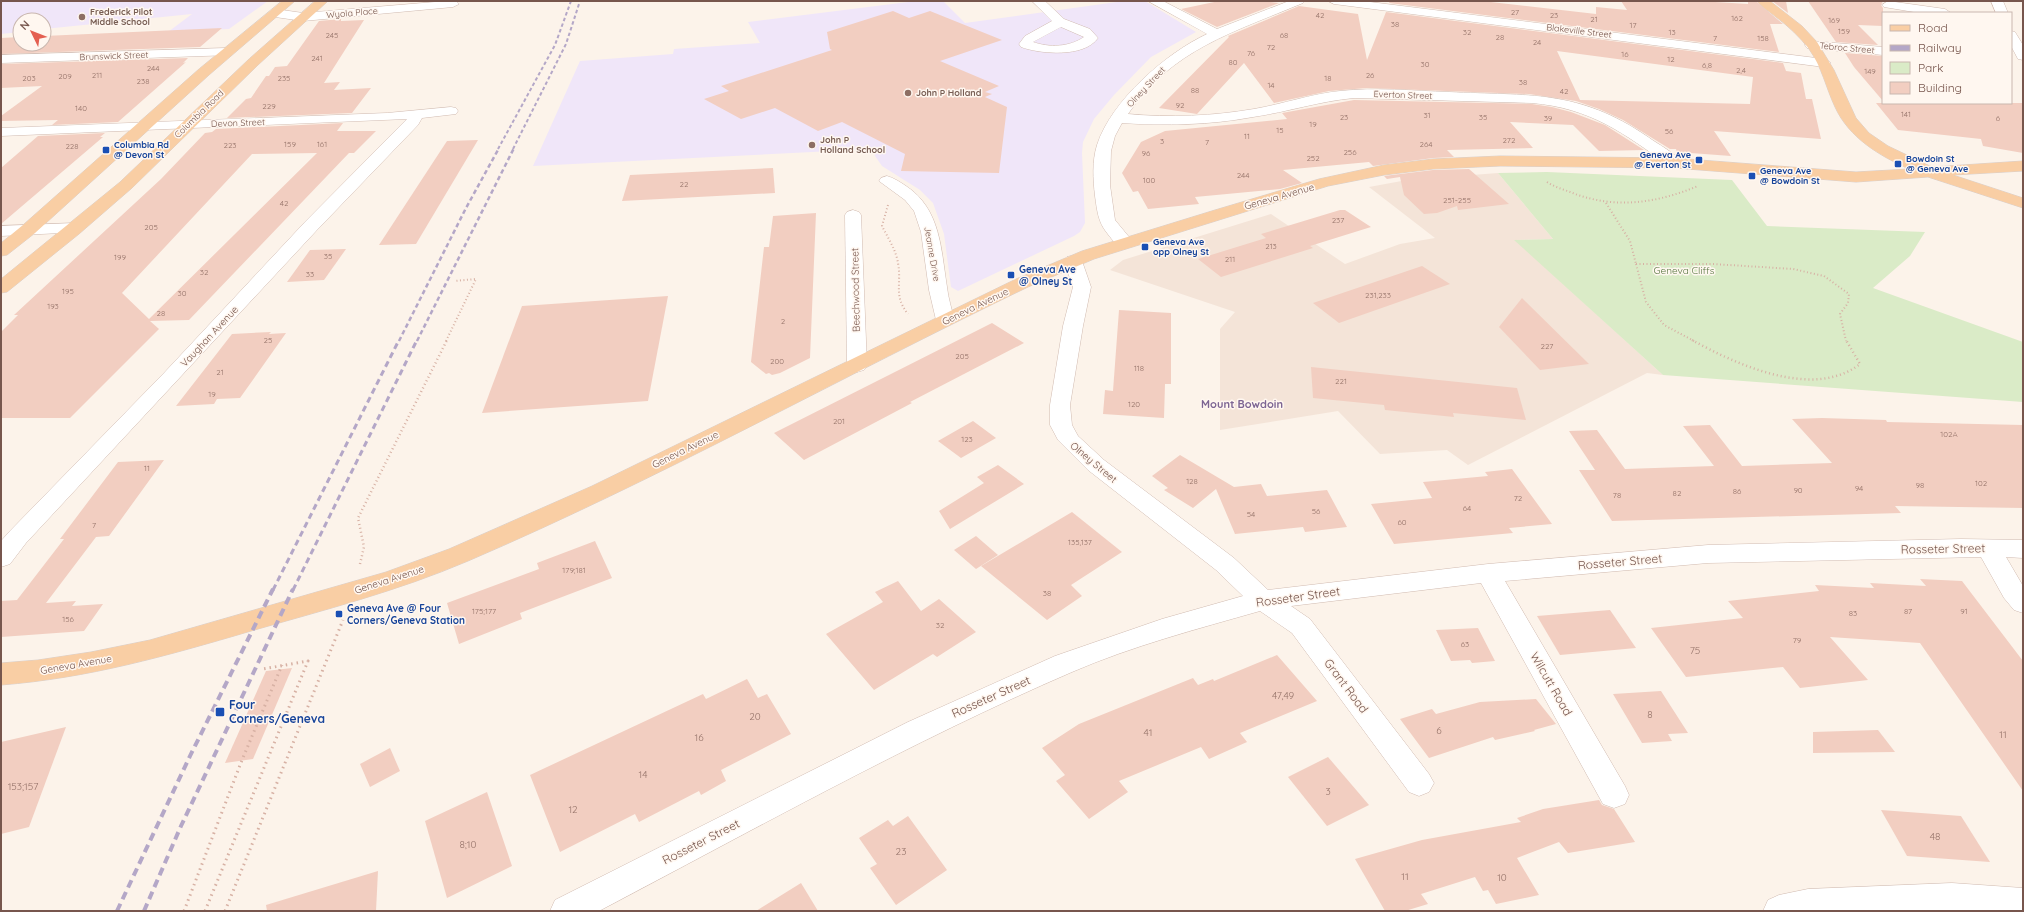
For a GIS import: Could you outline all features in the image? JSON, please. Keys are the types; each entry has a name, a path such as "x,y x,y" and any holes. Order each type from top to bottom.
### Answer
{"main road":[{"path":"1,251 29,229 227,52 289,1"},
{"name":"Columbia Road","path":"1,288 75,228 142,170 262,53 322,1"},
{"path":"1763,1 1791,22 1811,45 1824,63 1850,121 1878,147 1898,158 1933,173 2023,203"},
{"name":"Geneva Avenue","path":"1,674 38,671 91,663 150,650 335,597 419,570 458,555 600,491 856,366 945,320 1073,261 1125,243 1325,182 1384,170 1432,164 1516,161 1674,163 1856,177 2023,166"}],"street":[{"path":"1038,1 1060,22"},
{"path":"1154,1 1198,26 1216,34"},
{"name":"Olney Street","path":"1125,243 1108,223 1102,188 1101,165 1108,136 1118,118 1134,97 1162,68 1188,49 1216,34 1299,1"},
{"name":"Blakeville Street","path":"1334,1 1824,63"},
{"path":"1997,1 2002,12"},
{"name":"Wyola Place","path":"275,13 303,17 453,4"},
{"path":"1888,5 1938,12"},
{"path":"2012,38 2023,56"},
{"name":"Tebroc Street","path":"1811,45 1882,51"},
{"name":"Brunswick Street","path":"1,59 227,52"},
{"path":"2012,63 2023,65"},
{"name":"Everton Street","path":"1118,118 1155,122 1205,120 1275,109 1320,98 1361,93 1535,100 1572,106 1596,115 1633,133 1674,163"},
{"name":"Devon Street","path":"1,132 416,115 451,111"},
{"name":"Vaughan Avenue","path":"1,558 311,226 412,122 416,115"},
{"name":"Jeanne Drive","path":"887,182 906,193 917,203 923,214 931,245 938,291 945,320"},
{"name":"Beechwood Street","path":"853,215 856,366"},
{"path":"1,231 75,228"},
{"name":"Olney Street","path":"1073,261 1082,287 1073,326 1067,370 1060,405 1061,425 1069,440 1096,465 1225,564 1263,600"},
{"path":"1988,548 2013,591 2023,603"},
{"name":"Rosseter Street","path":"566,911 918,730 1064,664 1162,629 1263,600 1488,573 1708,554 1988,548 2023,549"},
{"name":"Wilcutt Road","path":"1488,573 1614,795"},
{"name":"Grant Road","path":"1263,600 1301,626 1419,783"},
{"path":"1779,911 1808,905 1952,898 2023,904"}],"path":[{"path":"1516,161 1551,185 1582,198 1606,203 1641,203 1666,199 1704,184 1714,175 1706,165"},
{"path":"889,200 882,226 894,248 899,270 897,298 907,314 914,316"},
{"path":"1606,203 1630,240 1635,264 1646,302 1664,325 1726,359 1792,379 1829,379 1850,372 1860,364 1845,339 1840,314 1848,303 1849,294 1824,276 1793,268 1635,264"},
{"path":"360,566 364,547 358,518 430,375 476,278 454,281"},
{"path":"225,911 346,614"},
{"path":"205,911 308,661 263,669"},
{"path":"184,911 241,762 282,665"}],"shaded area":[{"name":"Frederick Pilot Middle School","path":"1,1 268,1 229,29 168,32 192,14 52,28 52,12 12,12 12,33 1,34"},
{"name":"John P Holland School","path":"916,1 943,1 965,23 1124,1 1145,1 1196,32 1151,57 1114,95 1094,119 1083,142 1082,153 1085,223 1080,232 958,291 951,287 944,234 933,203 920,190 882,166 875,156 873,149 533,166 580,61 673,54 674,49 760,43 748,22"},
{"path":"1498,173 1553,239 1515,240 1663,375 1647,373 1468,465 1447,450 1380,454 1338,411 1220,430 1220,329 1235,312 1110,270 1123,260 1271,214 1345,264 1400,244 1435,238 1369,187 1407,180"}],"green space":[{"name":"Geneva Cliffs","path":"1547,172 1732,180 1767,226 1925,232 1910,256 1873,288 2023,342 2023,402 1663,375 1514,240 1553,239 1498,173"}],"building":[{"path":"1219,1 1261,1 1279,3 1217,27 1181,9"},
{"path":"1390,1 1482,1 1596,14 1596,7 1627,10 1621,1 1699,1 1748,4 1748,1 1756,1 1783,24 1770,24 1779,52 1389,3"},
{"path":"1772,1 1786,1 1788,13"},
{"path":"1808,1 1883,1 1881,5 1883,8 1882,26 1858,25 1878,45 1836,42"},
{"path":"1299,6 1358,14 1367,60 1386,12 1783,63 1786,71 1801,73 1806,99 1812,99 1821,139 1714,131 1731,156 1677,152 1676,149 1670,149 1623,120 1599,109 1576,101 1529,94 1367,88 1329,91 1274,103 1244,63 1197,114 1159,108 1229,37 1228,36","holes":["1557,51 1753,77 1750,104 1580,100"]},
{"name":"John P Holland","path":"893,11 909,18 930,11 1002,40 940,61 999,86 985,92 992,94 985,97 1007,107 999,173 901,171 905,154 842,122 818,131 775,108 741,119 704,99 729,91 721,86 832,50 830,49 827,32"},
{"path":"341,19 341,21 364,20 324,83 340,82 334,90 371,88 352,113 227,118 246,99 251,98 266,76 269,76 275,67 287,66 319,21"},
{"path":"222,28 200,47 1,54 1,38 12,37 12,52 52,52 52,36"},
{"path":"1845,53 1882,56 1882,100 1854,67"},
{"path":"188,58 183,63 186,62 118,122 52,125 58,120 1,121 1,116 42,86 1,88 1,64"},
{"path":"1354,100 1532,104 1552,107 1571,112 1605,125 1644,150 1599,151 1573,125 1510,122 1533,148 1447,150 1454,157 1433,158 1373,166 1369,162 1283,170 1302,183 1280,189 1195,197 1199,204 1148,209 1138,191 1133,192 1122,173 1141,142 1165,131 1287,119 1282,113"},
{"path":"1876,103 2023,103 2023,153 1983,146 1981,139 1898,130"},
{"path":"343,123 337,131 376,131 354,153 349,153 189,320 150,321 159,329 70,418 1,418 1,332 18,315 14,315 161,179 205,133 212,132 216,129","holes":["317,153 149,319 122,293 252,154"]},
{"path":"105,133 100,137 103,137 1,224 1,168 38,136"},
{"path":"478,140 416,244 379,245 447,141"},
{"path":"773,168 775,193 622,201 630,175"},
{"path":"1469,169 1509,204 1458,210 1457,206 1437,213 1424,214 1404,195 1400,177 1387,179 1384,176 1433,170"},
{"path":"1340,210 1345,210 1371,227 1310,246 1313,248 1221,277 1198,259 1266,238 1261,234"},
{"path":"816,213 810,358 780,373 772,375 769,373 766,374 751,362 764,247 769,247 773,216"},
{"path":"346,249 324,280 287,282 310,250"},
{"path":"1422,266 1450,284 1339,323 1313,303"},
{"path":"668,296 648,401 482,413 522,306"},
{"path":"1522,298 1589,364 1540,370 1499,327"},
{"path":"1119,310 1171,313 1171,384 1165,384 1164,418 1103,414 1105,390 1113,391"},
{"path":"992,323 1024,343 910,402 912,403 804,460 774,433"},
{"path":"271,332 269,334 286,333 240,398 217,399 214,404 176,406 232,334"},
{"path":"1311,367 1517,388 1526,420 1453,413 1454,417 1385,410 1384,405 1313,398"},
{"path":"1822,418 1886,420 1887,422 2023,425 2023,508 1895,506 1901,513 1612,521 1579,470 1595,470 1569,431 1597,430 1625,469 1714,466 1683,426 1710,425 1742,466 1832,463 1792,419"},
{"path":"973,421 996,438 961,458 938,441"},
{"path":"1180,455 1234,487 1261,484 1267,496 1327,490 1347,527 1305,532 1303,527 1235,534 1216,489 1193,508 1164,490 1168,488 1152,476"},
{"path":"164,460 109,536 96,537 46,603 76,601 72,606 103,604 84,631 1,637 1,601 17,600 64,539 60,539 118,462"},
{"path":"998,465 1024,484 950,529 939,511 984,483 977,477"},
{"path":"1512,469 1552,524 1509,528 1513,533 1394,544 1371,504 1432,498 1423,482 1488,476 1485,472"},
{"path":"1072,512 1122,552 1071,585 1082,596 1047,620 981,566"},
{"path":"976,536 998,555 976,569 954,550"},
{"path":"595,541 612,578 520,613 522,619 459,644 447,603 539,569 537,563"},
{"path":"1920,579 1962,581 2023,661 2023,791 1920,643 1830,637 1868,680 1800,688 1783,667 1686,677 1651,628 1743,618 1728,601 1819,591 1815,585 1874,588 1870,583 1926,586"},
{"path":"898,581 921,611 939,599 976,632 937,657 933,654 874,690 826,634 883,602 875,592"},
{"path":"1610,610 1636,648 1560,655 1537,616"},
{"path":"1478,628 1495,661 1472,663 1470,660 1451,661 1436,630"},
{"path":"1277,655 1317,701 1240,733 1247,742 1209,759 1201,747 1119,781 1128,792 1089,819 1056,781 1065,775 1042,748 1079,724 1193,678 1198,685 1213,679 1214,681"},
{"path":"292,668 253,759 225,763 266,671"},
{"path":"747,679 758,698 767,694 791,734 721,770 726,781 701,795 699,791 639,822 635,814 560,852 530,775 703,694 706,699"},
{"path":"1661,691 1688,733 1668,734 1672,741 1642,743 1613,694"},
{"path":"1536,699 1556,724 1534,730 1535,731 1495,740 1493,737 1429,758 1400,719 1432,709 1436,714 1480,702"},
{"path":"66,727 29,827 1,834 1,742"},
{"path":"1878,730 1895,752 1813,753 1813,732"},
{"path":"390,748 400,771 370,787 360,764"},
{"path":"1328,757 1369,805 1327,826 1288,777"},
{"path":"487,792 512,866 447,898 425,821"},
{"path":"1599,800 1602,805 1614,809 1635,842 1568,853 1559,842 1517,858 1539,895 1496,904 1488,890 1483,891 1475,877 1421,894 1428,904 1405,911 1385,911 1355,859 1422,840 1521,822 1517,818 1543,809"},
{"path":"1881,810 1961,816 1990,862 1907,856"},
{"path":"908,816 947,870 896,905 870,868 877,864 859,838 888,820 893,826"},
{"path":"378,871 376,911 267,911 266,905"},
{"path":"801,883 818,911 756,911"}],"railway":[{"path":"498,149 555,45 571,1"},
{"path":"513,149 566,44 580,1"},
{"path":"399,341 466,208 499,148"},
{"path":"417,341 514,148"},
{"path":"273,590 399,340"},
{"path":"293,590 417,340"},
{"path":"117,911 190,756 273,589"},
{"path":"144,911 181,826 293,589"}],"place":[{"name":"Frederick Pilot Middle School","path":"82,17"},
{"name":"John P Holland","path":"908,93"},
{"name":"John P Holland School","path":"812,145"},
{"name":"Columbia Rd @ Devon St","path":"106,150"},
{"name":"Geneva Ave @ Everton St","path":"1699,160"},
{"name":"Bowdoin St @ Geneva Ave","path":"1898,164"},
{"name":"Geneva Ave @ Bowdoin St","path":"1752,176"},
{"name":"Geneva Ave opp Olney St","path":"1145,247"},
{"name":"Geneva Ave @ Olney St","path":"1011,275"},
{"name":"Geneva Ave @ Four Corners/Geneva Station","path":"339,614"},
{"name":"Four Corners/Geneva","path":"220,712"}],"district":[{"name":"Mount Bowdoin","path":"1242,404"}]}
